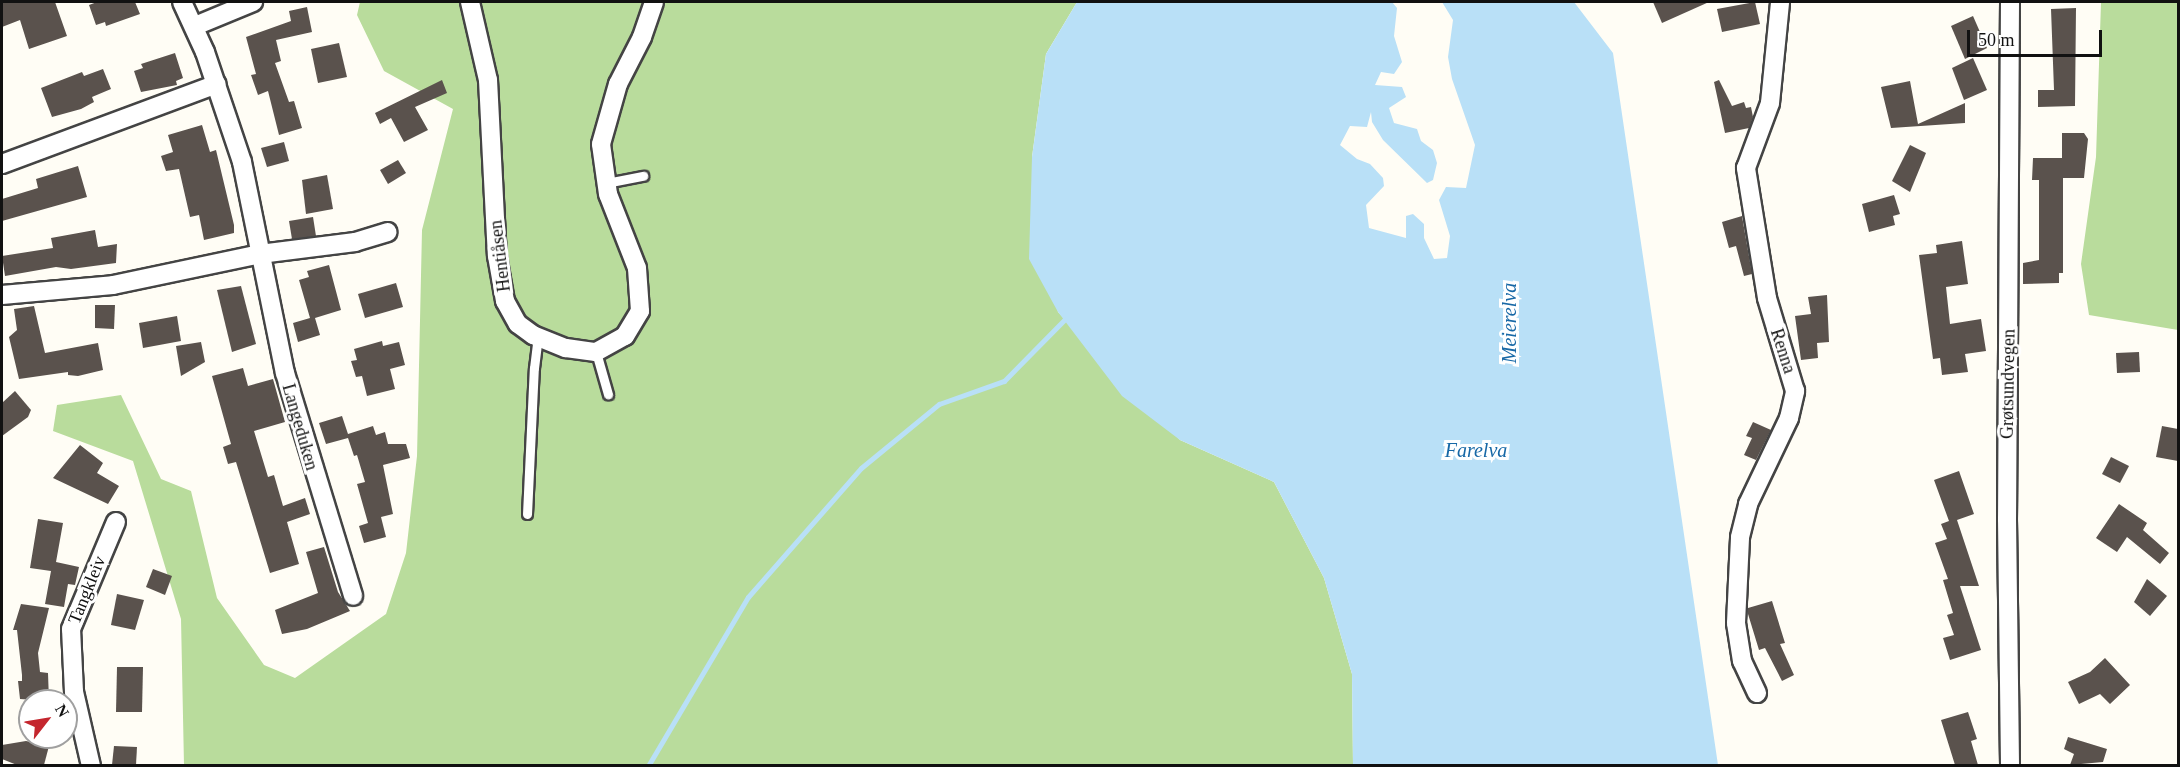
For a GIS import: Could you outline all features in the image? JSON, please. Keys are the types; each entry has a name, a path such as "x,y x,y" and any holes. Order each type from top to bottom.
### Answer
{"street":[{"name":"Langeduken","path":"182,2 195,26 217,84 242,162 285,373 353,596"},
{"path":"195,26 253,2"},
{"name":"Hentiåsen","path":"470,2 492,116 492,184 500,283 512,316 538,337 573,350 596,352"},
{"path":"596,352 625,336 640,311 637,268 606,183 601,144 606,120 654,2"},
{"name":"Renna","path":"1757,693 1742,661 1736,623 1740,537 1748,504 1789,418 1795,392 1767,298 1746,168 1770,103 1780,2"},
{"name":"Grøtsundvegen","path":"2010,2 2007,519 2010,765"},
{"path":"2,164 217,84"},
{"path":"2,295 112,285 260,254 339,245 387,232"},
{"name":"Tangkleiv","path":"91,765 70,664 71,629 116,522"}],"lane":[{"path":"606,183 643,176"},
{"path":"527,514 534,368 538,337"},
{"path":"596,352 608,394"}],"green space":[{"path":"360,2 1077,2 1046,54 1032,157 1058,312 1180,440 1274,482 1324,578 1352,674 1353,765 184,765 181,619 133,461 53,431 57,405 121,395 161,479 191,491 217,598 264,665 295,678 386,614 406,553 417,456 422,230 453,109 384,71 357,15"},
{"path":"2101,2 2178,2 2178,330 2089,315 2081,264 2096,157"}],"water":[{"name":"Farelva","path":"1077,2 1392,2 1397,8 1394,36 1402,62 1394,74 1381,72 1375,85 1402,87 1406,97 1389,108 1394,123 1417,129 1421,141 1433,150 1437,163 1433,180 1427,183 1383,140 1372,122 1371,112 1367,127 1350,126 1340,145 1357,159 1370,164 1383,178 1384,186 1366,205 1369,228 1406,238 1406,216 1413,214 1424,224 1424,238 1434,259 1447,258 1450,236 1439,200 1446,187 1466,188 1475,145 1452,79 1448,57 1453,20 1442,2 1574,2 1613,53 1718,765 1353,765 1352,674 1324,578 1274,482 1180,440 1122,396 1058,312 1029,259 1032,157 1046,54"}],"building":[{"path":"2,2 55,2 67,36 29,49 20,20 2,27"},
{"path":"97,2 135,2 140,14 106,26 105,22 96,25 89,5"},
{"path":"1653,2 1709,2 1662,23"},
{"path":"1755,2 1760,24 1722,32 1717,9"},
{"path":"307,7 312,32 276,40 281,61 275,63 289,102 294,101 302,128 279,135 268,91 258,95 251,75 256,74 246,37 291,21 289,11"},
{"path":"2076,8 2075,106 2038,107 2038,90 2054,90 2051,9"},
{"path":"1973,16 1987,48 1965,59 1951,26"},
{"path":"339,43 347,77 318,83 311,49"},
{"path":"175,53 183,78 176,81 177,85 141,92 134,71 143,68 141,64"},
{"path":"1973,58 1987,90 1964,100 1952,68"},
{"path":"103,69 111,89 92,97 94,102 81,109 52,117 41,88 82,72 84,76"},
{"path":"442,80 447,93 415,107 428,130 404,142 391,118 380,124 375,113"},
{"path":"1719,80 1732,106 1744,102 1746,108 1751,107 1753,117 1749,128 1725,133 1714,82"},
{"path":"1910,81 1918,124 1965,103 1965,123 1891,128 1881,87"},
{"path":"202,125 210,152 216,150 234,225 234,233 204,240 199,215 190,217 179,169 166,171 161,156 173,152 168,135"},
{"path":"2062,133 2084,133 2088,139 2084,178 2063,178 2063,273 2059,273 2059,283 2023,284 2023,263 2039,260 2039,180 2032,180 2033,158 2062,158"},
{"path":"284,142 289,161 267,167 261,148"},
{"path":"1910,145 1926,153 1910,192 1892,181"},
{"path":"398,160 406,173 388,184 380,170"},
{"path":"78,166 87,197 2,221 2,199 38,188 36,179"},
{"path":"327,175 333,209 306,214 302,180"},
{"path":"1894,195 1900,214 1893,216 1895,225 1869,232 1862,204"},
{"path":"1742,216 1752,274 1744,276 1736,246 1729,248 1722,222"},
{"path":"313,217 316,236 292,239 289,221"},
{"path":"95,230 98,247 117,244 116,263 71,269 56,267 5,276 2,256 53,248 51,238"},
{"path":"1962,241 1968,284 1946,287 1950,324 1981,319 1986,351 1965,354 1968,372 1942,375 1940,358 1933,359 1919,255 1937,253 1936,245"},
{"path":"329,265 341,310 315,318 320,335 298,342 293,323 310,318 299,280 309,277 307,271"},
{"path":"396,283 403,307 365,318 358,294"},
{"path":"241,286 256,344 232,352 217,290"},
{"path":"1827,295 1829,342 1817,343 1818,358 1801,360 1795,316 1811,314 1808,297"},
{"path":"95,305 115,305 114,329 95,328"},
{"path":"34,306 45,353 98,343 103,370 78,376 68,375 68,372 19,379 9,337 17,330 14,309"},
{"path":"177,316 181,341 143,348 139,323"},
{"path":"382,341 383,346 399,342 405,365 390,369 395,389 367,396 362,376 356,377 351,361 357,360 354,349"},
{"path":"201,342 205,362 181,376 176,346"},
{"path":"2139,352 2140,372 2117,373 2116,353"},
{"path":"243,368 248,386 273,379 285,422 254,431 268,477 274,475 283,506 305,498 310,514 287,522 299,564 270,573 236,462 228,464 223,447 231,444 212,376"},
{"path":"15,391 31,410 28,417 2,436 2,403"},
{"path":"342,416 348,434 373,426 376,435 385,432 388,444 406,444 410,458 383,465 393,514 381,517 386,537 364,543 359,526 368,523 357,484 365,482 357,455 354,456 348,438 326,444 319,423"},
{"path":"1753,422 1771,430 1756,460 1744,455 1752,438 1746,436"},
{"path":"2162,426 2178,429 2178,461 2156,457"},
{"path":"80,445 103,463 97,473 119,486 108,504 53,478"},
{"path":"2111,457 2129,466 2120,483 2102,474"},
{"path":"1959,471 1974,514 1957,520 1979,586 1960,586 1981,650 1950,660 1943,638 1954,635 1947,615 1953,613 1943,580 1948,579 1935,543 1947,539 1941,524 1949,521 1934,480"},
{"path":"2119,504 2147,523 2143,530 2169,553 2160,564 2127,537 2117,552 2096,538"},
{"path":"38,519 63,523 56,562 79,567 75,585 68,584 64,607 45,604 51,571 30,568"},
{"path":"324,547 338,592 350,611 307,629 282,634 275,610 318,593 306,552"},
{"path":"153,569 172,576 165,595 146,587"},
{"path":"2147,579 2167,596 2150,616 2134,602"},
{"path":"117,594 144,600 135,630 111,625"},
{"path":"1772,601 1785,643 1780,644 1794,675 1782,681 1765,648 1759,650 1748,614 1748,608"},
{"path":"21,604 49,608 38,653 40,672 48,673 49,689 19,689 18,681 22,681 22,675 17,630 13,630"},
{"path":"2105,658 2130,685 2110,704 2100,694 2079,704 2068,682 2090,672"},
{"path":"117,667 143,667 142,712 116,712"},
{"path":"1968,712 1977,739 1971,741 1978,765 1955,765 1941,720"},
{"path":"2068,737 2107,749 2103,762 2070,765 2074,754 2064,749"},
{"path":"18,742 18,749 48,749 44,765 17,765 2,759 2,745"},
{"path":"114,746 137,747 136,765 112,765"}],"waterway":[{"path":"648,766 748,597 861,468 939,404 1004,381 1064,320"}],"water label":[{"name":"Meierelva","path":"1509,323"}]}
